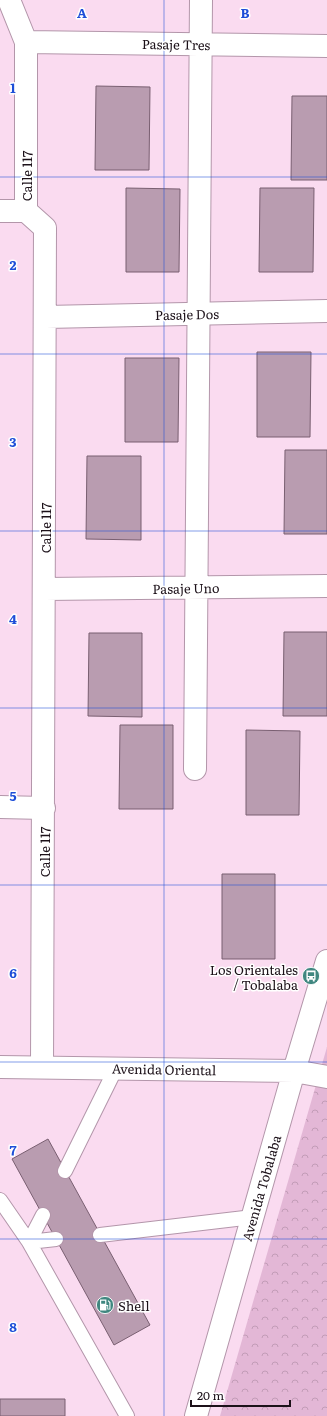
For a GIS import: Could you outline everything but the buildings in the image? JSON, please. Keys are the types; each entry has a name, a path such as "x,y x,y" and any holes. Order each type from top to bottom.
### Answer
{"street":[{"name":"Calle 117","path":"9,0 26,42 26,211 45,228 46,317 42,1067"},
{"path":"196,769 201,0"},
{"name":"Pasaje Tres","path":"26,42 327,46"},
{"path":"0,211 26,211"},
{"name":"Pasaje Dos","path":"46,317 327,311"},
{"name":"Pasaje Uno","path":"45,590 327,586"},
{"path":"0,808 44,808"},
{"name":"Avenida Tobalaba","path":"196,1416 294,1071 327,961"},
{"name":"Avenida Oriental","path":"0,1067 294,1071 327,1077"}],"lane":[{"path":"65,1171 116,1068"},
{"path":"0,1200 29,1242 127,1416"},
{"path":"29,1242 43,1215"},
{"path":"100,1234 253,1217"},
{"path":"29,1242 56,1239"}],"green space":[{"path":"327,1047 327,1416 220,1416"}],"place":[{"name":"Los Orientales / Tobalaba","path":"311,976"},
{"name":"Shell","path":"105,1305"}]}
